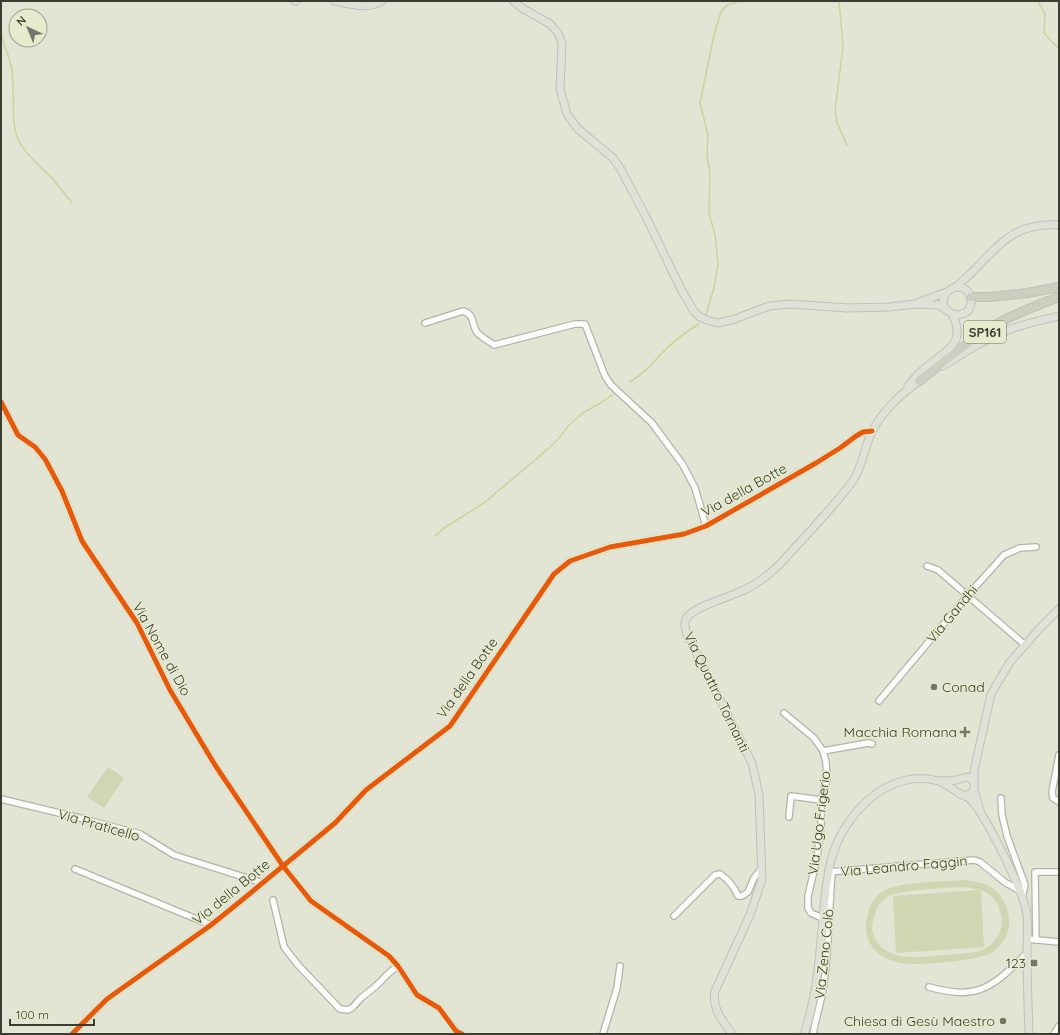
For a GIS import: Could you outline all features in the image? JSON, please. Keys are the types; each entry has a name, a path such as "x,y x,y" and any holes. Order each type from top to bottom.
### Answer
{"highway":[{"path":"969,294 989,297 1031,293 1059,287"},
{"name":"SP161","path":"919,381 995,325 1021,312 1059,297"}],"main road":[{"path":"334,1 365,6 378,4 382,1"},
{"path":"513,1 550,24 558,33 562,43 560,89 567,114 578,129 613,158 620,168 681,289 693,310 700,316 717,323 732,320 769,306 797,304 848,308 890,307 915,304 938,305 952,314 957,328 955,343 919,374 902,395"},
{"path":"915,304 956,287 995,248 1012,235 1034,227 1059,225"},
{"path":"952,314 959,315 968,311 972,302 969,294 968,282 972,272"},
{"path":"956,287 960,287 969,294"},
{"path":"946,309 944,300 947,292"},
{"path":"902,395 919,381 978,344 1033,322 1059,316"},
{"name":"Via Quattro Tornanti","path":"732,1034 717,1009 714,996 750,915 762,879 759,795 752,763 689,639 685,629 687,617 692,612 746,589 760,580 779,564 830,509 854,478 860,468 872,431 882,415 902,395"},
{"path":"965,796 970,794 974,786 976,762 991,694 1010,662 1059,609"},
{"path":"957,790 956,784 976,762"},
{"path":"804,1034 816,982 822,918 834,850 845,828 865,804 879,792 886,787 910,779 940,782 970,778 974,786 981,814"},
{"path":"940,782 957,790 960,794 965,796 981,814 1002,852 1026,909 1029,1034"}],"street":[{"name":"Via della Botte","path":"425,323 463,311 468,312 472,317 476,331 494,344 575,324 584,324 605,376 611,385 652,423 683,465 695,488 706,526"},
{"name":"Via Nome di Dio","path":"1,402 18,435 35,447 45,459 62,491 82,541 137,623 170,690 215,765 283,866 311,901 389,956 398,966 418,995 439,1008 456,1030 462,1034"},
{"name":"Via della Botte","path":"72,1034 107,999 211,925 335,823 366,790 450,726 554,574 570,561 610,548 684,534 706,526 816,463 856,436 863,432 872,431"},
{"name":"Via Gandhi","path":"879,701 968,595 1004,555 1020,548 1036,548"},
{"path":"927,566 938,570 1025,645"},
{"name":"Via Ugo Frigerio","path":"784,713 814,738 823,751 826,762 827,780 821,800 817,858 808,896 808,908 811,913 822,918"},
{"path":"823,751 868,743 872,744"},
{"path":"1059,755 1052,792 1053,798 1059,802"},
{"path":"789,817 791,796 821,800"},
{"path":"1001,798 1002,815 1007,836 1025,885 1022,898"},
{"name":"Via Praticello","path":"1,799 140,834 174,855 263,883"},
{"name":"Via Leandro Faggin","path":"830,872 974,860 980,862 1006,883 1019,890"},
{"name":"Via della Botte","path":"75,869 211,925"},
{"path":"674,916 715,875 720,874 728,879 735,888 738,896 742,896 748,892 754,878 761,870"},
{"name":"Via Zeno Colò","path":"813,1034 824,984 830,927 830,872"},
{"path":"1036,940 1035,872 1059,872"},
{"path":"273,900 284,947 298,965 340,1009 348,1010 352,1008 361,998 398,966"},
{"path":"1027,938 1059,942"},
{"path":"929,987 946,992 962,993 986,987 1007,973 1027,953"},
{"path":"603,1034 617,988 620,966"},
{"path":"1054,1034 1059,1026"}],"green space":[{"path":"108,767 124,778 104,808 87,797"},
{"path":"965,880 987,885 994,889 1003,900 1007,909 1009,919 1008,932 1002,943 993,952 987,955 968,959 915,964 893,961 884,957 870,944 866,925 870,906 878,895 884,891 901,885 923,882","holes":["965,887 980,890 893,896 896,953 984,947 981,890 989,894 995,900 1000,910 1002,919 999,934 995,940 984,949 968,953 909,957 893,954 880,946 875,940 872,926 876,911 882,901 893,894 924,889"]}],"waterway":[{"path":"706,314 714,288 718,264 715,235 709,213 710,172 707,155 708,135 700,103 714,35 721,12 726,6 739,1"},
{"path":"839,1 843,46 835,111 837,123 847,145"},
{"path":"1038,1 1045,14 1044,33 1059,49"},
{"path":"1,30 13,74 13,116 16,135 26,152 51,177 72,203"},
{"path":"630,382 651,365 675,341 699,324"},
{"path":"435,536 444,528 484,503 549,448 569,425 584,412 615,393"}],"cycle path":[{"path":"1,402 18,435 35,447 45,459 62,491 82,541 137,623 170,690 215,765 283,866 311,901 389,956 398,966 417,995 439,1008 456,1031 462,1034"},
{"path":"72,1034 107,999 211,925 335,823 366,790 450,726 554,574 570,561 610,547 684,534 706,526 816,463 856,436 863,432 872,431"}],"place":[{"name":"Conad","path":"934,687"},
{"name":"Macchia Romana","path":"965,732"},
{"name":"123","path":"1034,963"},
{"name":"Chiesa di Gesù Maestro","path":"1003,1021"}]}
